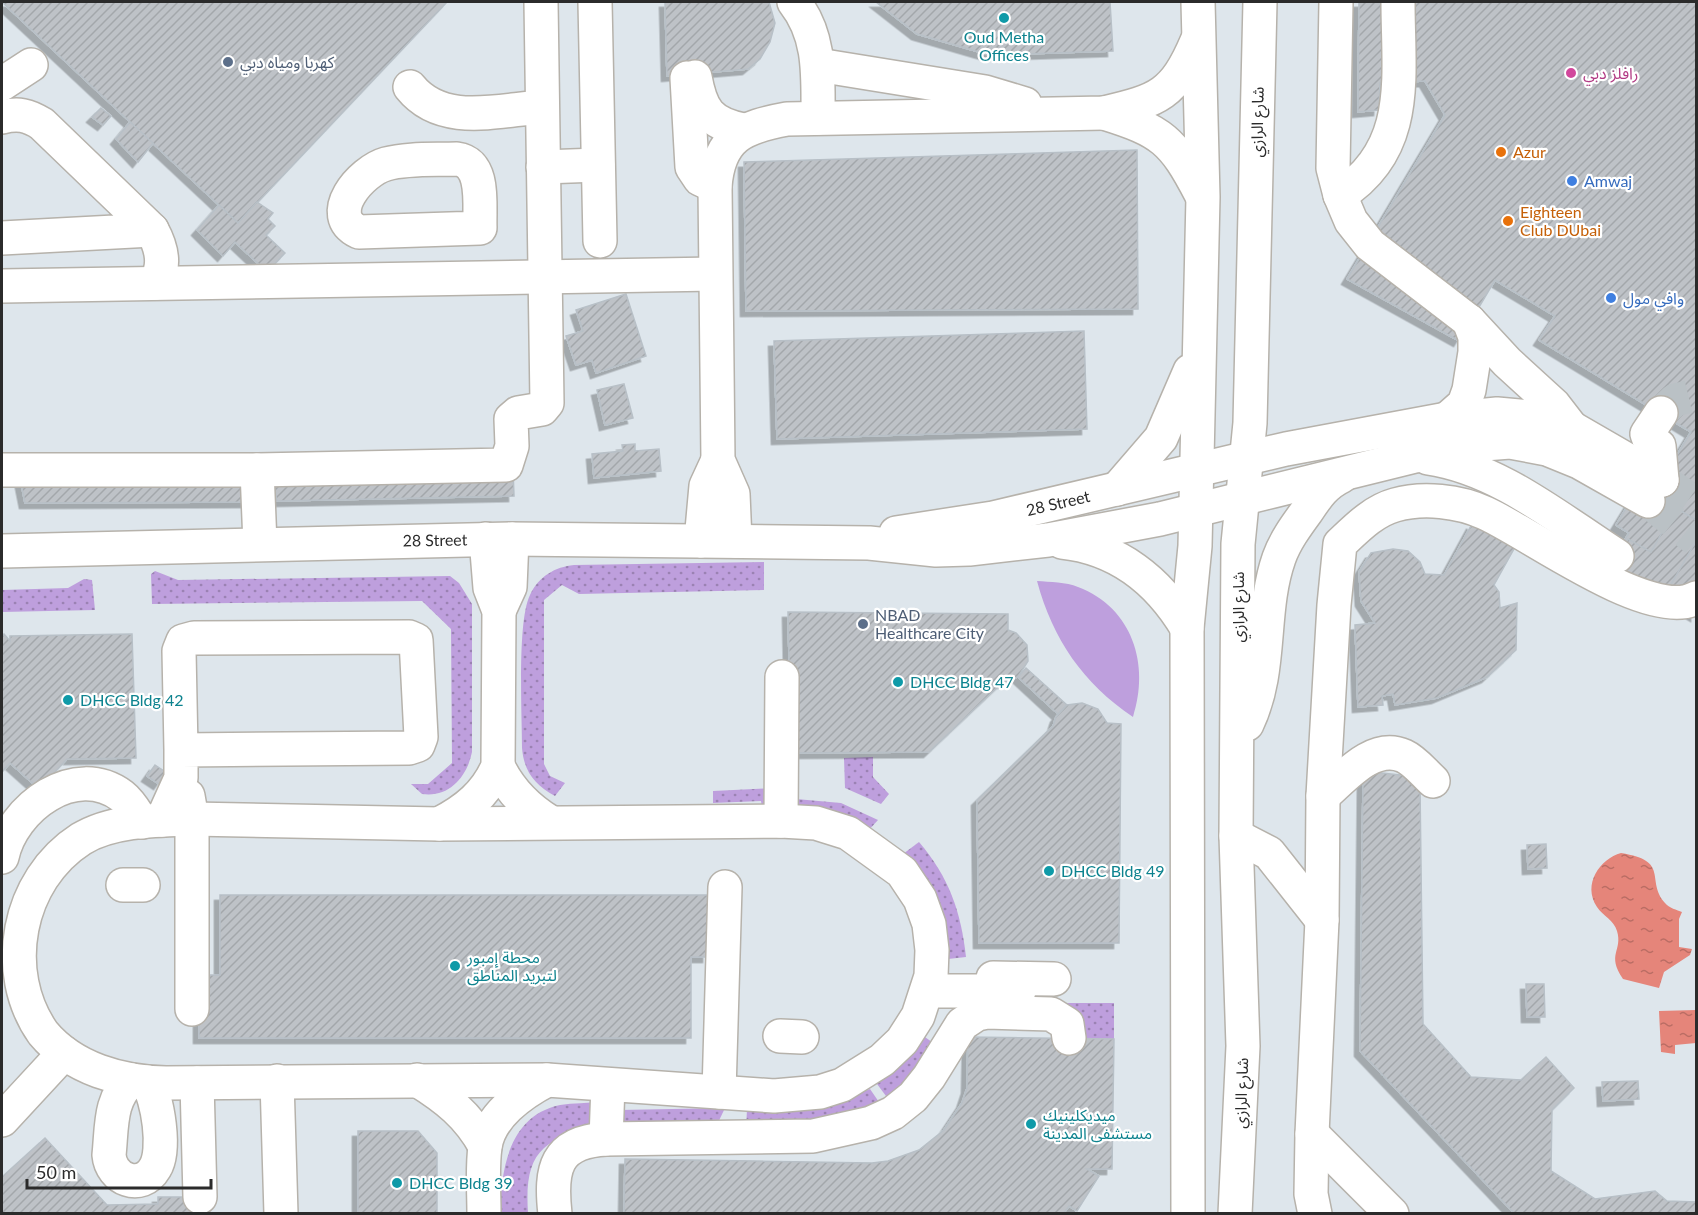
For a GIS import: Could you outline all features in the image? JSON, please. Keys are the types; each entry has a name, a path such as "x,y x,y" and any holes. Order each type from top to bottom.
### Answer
{"street":[{"path":"2,470 257,470 506,465 512,446 511,419 518,412 542,409 547,403 541,2"},
{"path":"595,2 600,241"},
{"path":"794,2 812,32 818,65 818,118"},
{"path":"1188,1214 1187,628 1195,511 1203,197 1198,2"},
{"name":"شارع الرازي","path":"1235,1214 1243,1046 1236,836 1238,544 1250,423 1260,2"},
{"path":"1336,2 1333,168 1340,195 1351,221 1370,245 1469,321 1507,362 1554,405 1572,428 1655,491"},
{"path":"1340,195 1364,177 1375,164 1392,132 1398,98 1398,2"},
{"path":"735,542 733,494 718,460 715,186 716,170 722,154 731,141 743,130 770,122 818,118 1104,113 1137,105 1166,91 1186,67 1198,39"},
{"path":"2,84 32,65"},
{"path":"818,65 1001,96 1046,114"},
{"path":"715,186 700,179 692,167 691,78 699,99 710,116 729,127 743,130"},
{"path":"908,116 927,82"},
{"path":"410,87 420,99 446,112 543,107"},
{"path":"1104,113 1157,133 1173,147 1203,197"},
{"path":"2,117 22,115 42,124 152,230 158,241 162,264 155,283"},
{"path":"543,167 598,165"},
{"path":"480,228 483,278"},
{"path":"2,238 152,230"},
{"path":"2,286 716,274"},
{"path":"1447,419 1464,404 1469,390 1476,352 1475,338 1469,321"},
{"path":"1117,489 1148,457 1167,428 1190,374 1198,324"},
{"path":"1655,491 1659,446 1650,442 1647,434 1661,413"},
{"name":"28 Street","path":"869,543 908,530 993,518 1246,459 1447,419 1497,414 1542,418 1572,428"},
{"name":"28 Street","path":"2,551 499,539 869,543 936,550 1048,540 1243,500 1414,456 1471,445 1510,442 1547,449 1655,491"},
{"path":"1414,456 1470,468 1533,502 1616,571 1640,596 1682,602 1696,598"},
{"path":"701,541 706,486 718,460"},
{"path":"257,470 260,544"},
{"path":"1238,742 1250,718 1261,682 1273,585 1282,551 1321,491 1332,481 1349,473"},
{"path":"1315,1214 1311,1194 1312,1134 1322,920 1323,796 1334,605 1340,544 1369,518 1395,505 1421,502 1452,503 1470,507 1616,571"},
{"path":"439,824 472,804 488,787 498,766 500,611 510,587 499,539"},
{"path":"1048,540 1076,543 1103,551 1128,563 1165,594 1187,628"},
{"path":"165,820 189,799 181,764 179,651 183,641 194,638 409,636 416,640 421,737 418,745 409,748 181,764"},
{"path":"782,676 786,821"},
{"path":"1323,796 1363,762 1383,753 1406,757 1433,781"},
{"path":"786,821 792,754"},
{"path":"498,766 524,805 550,822"},
{"path":"2,857 14,825 28,808 46,796 74,785 98,785 108,788 130,803 165,820"},
{"path":"165,820 192,1009"},
{"path":"165,820 439,824 786,821 816,823 848,833 902,872 920,899 929,924 932,950 926,994 902,1041 882,1060 842,1085 820,1092 774,1096 547,1080 197,1083 139,1081 95,1071 64,1053 43,1033 10,979 18,927 27,900 41,876 60,855 82,838 109,828 165,820"},
{"path":"1236,836 1269,853 1322,920"},
{"path":"1269,853 1301,851 1323,839"},
{"path":"725,887 730,1093 740,1137"},
{"path":"926,994 1054,985"},
{"path":"926,994 954,1038"},
{"path":"555,1214 554,1168 558,1161 578,1143 606,1138 813,1136 842,1131 893,1113 914,1096 944,1057 954,1038 969,1018 996,1012 1058,1016 1067,1024 1069,1038"},
{"path":"2,1120 64,1053"},
{"path":"417,1080 450,1101 464,1114 485,1146"},
{"path":"484,1214 485,1146 503,1113 516,1100 547,1080"},
{"path":"268,1214 270,1081"},
{"path":"270,1081 281,1214"},
{"path":"197,1083 200,1197"},
{"path":"606,1138 608,1085"},
{"path":"1312,1134 1392,1214"},
{"path":"1237,1173 1243,1214"}],"shaded area":[{"path":"764,562 764,590 579,594 562,585 544,600 544,764 550,776 565,783 555,796 536,782 525,764 522,748 522,646 523,625 530,595 543,578 554,570 574,565"},
{"path":"155,571 178,580 450,576 459,583 472,604 472,752 466,770 455,784 440,793 422,794 411,784 428,784 452,763 451,629 422,601 152,604 151,574"},
{"path":"84,579 92,580 95,610 2,612 2,590 68,588"},
{"path":"1037,581 1063,583 1097,596 1124,624 1138,659 1138,697 1133,717 1099,690 1072,658 1052,622"},
{"path":"873,757 873,777 889,794 881,804 845,788 844,758"},
{"path":"775,788 776,807 762,807 761,801 713,803 713,791"},
{"path":"796,799 841,803 878,820 867,832 797,815"},
{"path":"919,842 938,868 952,896 961,925 966,957 948,959 903,854"},
{"path":"1048,1003 1114,1003 1114,1039 1077,1038"},
{"path":"922,1035 939,1047 889,1100 877,1084 898,1066"},
{"path":"870,1089 881,1105 861,1116 746,1130 747,1109 848,1098"},
{"path":"601,1102 600,1128 564,1137 541,1151 529,1176 528,1213 500,1214 502,1180 518,1133 543,1111 560,1105"},
{"path":"725,1108 715,1129 614,1132 619,1110"}],"water":[{"path":"1621,853 1646,861 1652,866 1659,895 1671,908 1682,912 1679,919 1679,947 1692,949 1690,955 1664,972 1659,988 1623,979 1618,971 1615,958 1618,943 1617,931 1597,907 1593,898 1592,881 1600,867 1613,856"},
{"path":"1696,1010 1696,1043 1675,1045 1675,1054 1661,1052 1659,1011"}],"building":[{"name":"كهربا ومياه دبي","path":"2,2 447,2 238,223"},
{"path":"665,2 769,2 775,23 770,42 760,59 748,69 667,76"},
{"name":"Oud Metha Offices","path":"876,2 1110,2 1113,51 989,55 917,34"},
{"name":"وافي مول","path":"1359,2 1696,2 1696,616 1610,564 1629,533 1616,525 1630,502 1662,480 1691,432 1539,340 1555,316 1495,280 1459,341 1347,279 1445,115 1425,81 1380,83 1379,110 1358,112"},
{"path":"101,108 111,116 103,125 92,117"},
{"path":"130,122 153,143 138,162 116,139"},
{"path":"1137,150 1138,309 746,311 744,162"},
{"path":"257,202 273,213 268,219 275,226 266,235 285,253 267,272 235,242 223,256 197,230 219,205 238,223"},
{"path":"626,294 646,356 596,373 592,360 576,365 566,336 583,331 576,310"},
{"path":"1084,331 1087,429 777,439 774,341"},
{"path":"624,384 633,418 605,425 597,390"},
{"path":"635,444 635,451 659,449 661,471 594,478 592,454 623,451 622,445"},
{"path":"513,469 514,496 277,501 272,476"},
{"path":"251,475 252,502 25,503 20,478"},
{"path":"1676,508 1696,520 1696,541 1666,593 1614,564 1628,539 1651,552"},
{"path":"1472,524 1515,547 1494,585 1499,592 1500,608 1517,603 1516,650 1487,677 1437,698 1395,705 1393,694 1382,696 1383,705 1358,707 1355,625 1375,623 1361,601 1359,572 1371,553 1393,549 1408,551 1420,562 1425,574 1444,575"},
{"name":"DHCC Bldg 47","path":"788,612 1008,614 1008,630 1016,633 1027,645 1028,661 1018,677 1002,683 929,752 791,753"},
{"name":"DHCC Bldg 42","path":"4,634 10,641 10,636 132,634 136,758 67,759 39,789 10,763 2,772 2,637"},
{"path":"1026,668 1067,705 1058,714 1018,677"},
{"name":"DHCC Bldg 49","path":"1082,703 1098,709 1107,723 1121,724 1119,943 979,943 977,800 1053,726 1056,717 1067,705"},
{"path":"155,765 167,773 159,784 147,776"},
{"path":"1373,772 1409,776 1420,785 1423,1024 1471,1077 1521,1080 1546,1057 1574,1088 1552,1110 1551,1171 1595,1199 1655,1191 1667,1201 1696,1202 1696,1214 1515,1214 1360,1051 1363,780"},
{"path":"1546,844 1547,868 1528,869 1527,845"},
{"name":"محطة إمبور لتبريد المناطق","path":"220,895 708,895 708,957 691,957 691,1038 199,1038 199,975 220,975"},
{"path":"1526,984 1544,984 1545,1017 1527,1017"},
{"name":"ميديكلينيك مستشفى المدينة","path":"968,1037 1114,1039 1112,1169 1087,1169 1099,1176 1077,1211 1069,1206 1063,1214 624,1214 625,1159 872,1163 888,1161 919,1150 944,1130 962,1103 967,1088"},
{"path":"1638,1081 1639,1099 1603,1101 1602,1082"},
{"name":"DHCC Bldg 39","path":"358,1131 418,1131 437,1153 437,1214 358,1214"},
{"path":"45,1138 107,1205 158,1204 158,1197 202,1197 202,1214 2,1214 2,1177"}],"tunnel":[{"path":"1661,413 1675,400 1696,395"},
{"path":"1662,480 1696,503"},
{"path":"1648,501 1696,540"}],"place":[{"name":"Oud Metha Offices","path":"1004,18"},
{"name":"كهربا ومياه دبي","path":"228,62"},
{"name":"رافلز دبي","path":"1571,73"},
{"name":"Azur","path":"1501,152"},
{"name":"Amwaj","path":"1572,181"},
{"name":"Eighteen Club DUbai","path":"1508,221"},
{"name":"وافي مول","path":"1611,298"},
{"name":"NBAD Healthcare City","path":"863,624"},
{"name":"DHCC Bldg 47","path":"898,682"},
{"name":"DHCC Bldg 42","path":"68,700"},
{"name":"DHCC Bldg 49","path":"1049,871"},
{"name":"محطة إمبور لتبريد المناطق","path":"455,966"},
{"name":"ميديكلينيك مستشفى المدينة","path":"1031,1124"},
{"name":"DHCC Bldg 39","path":"397,1183"}]}
